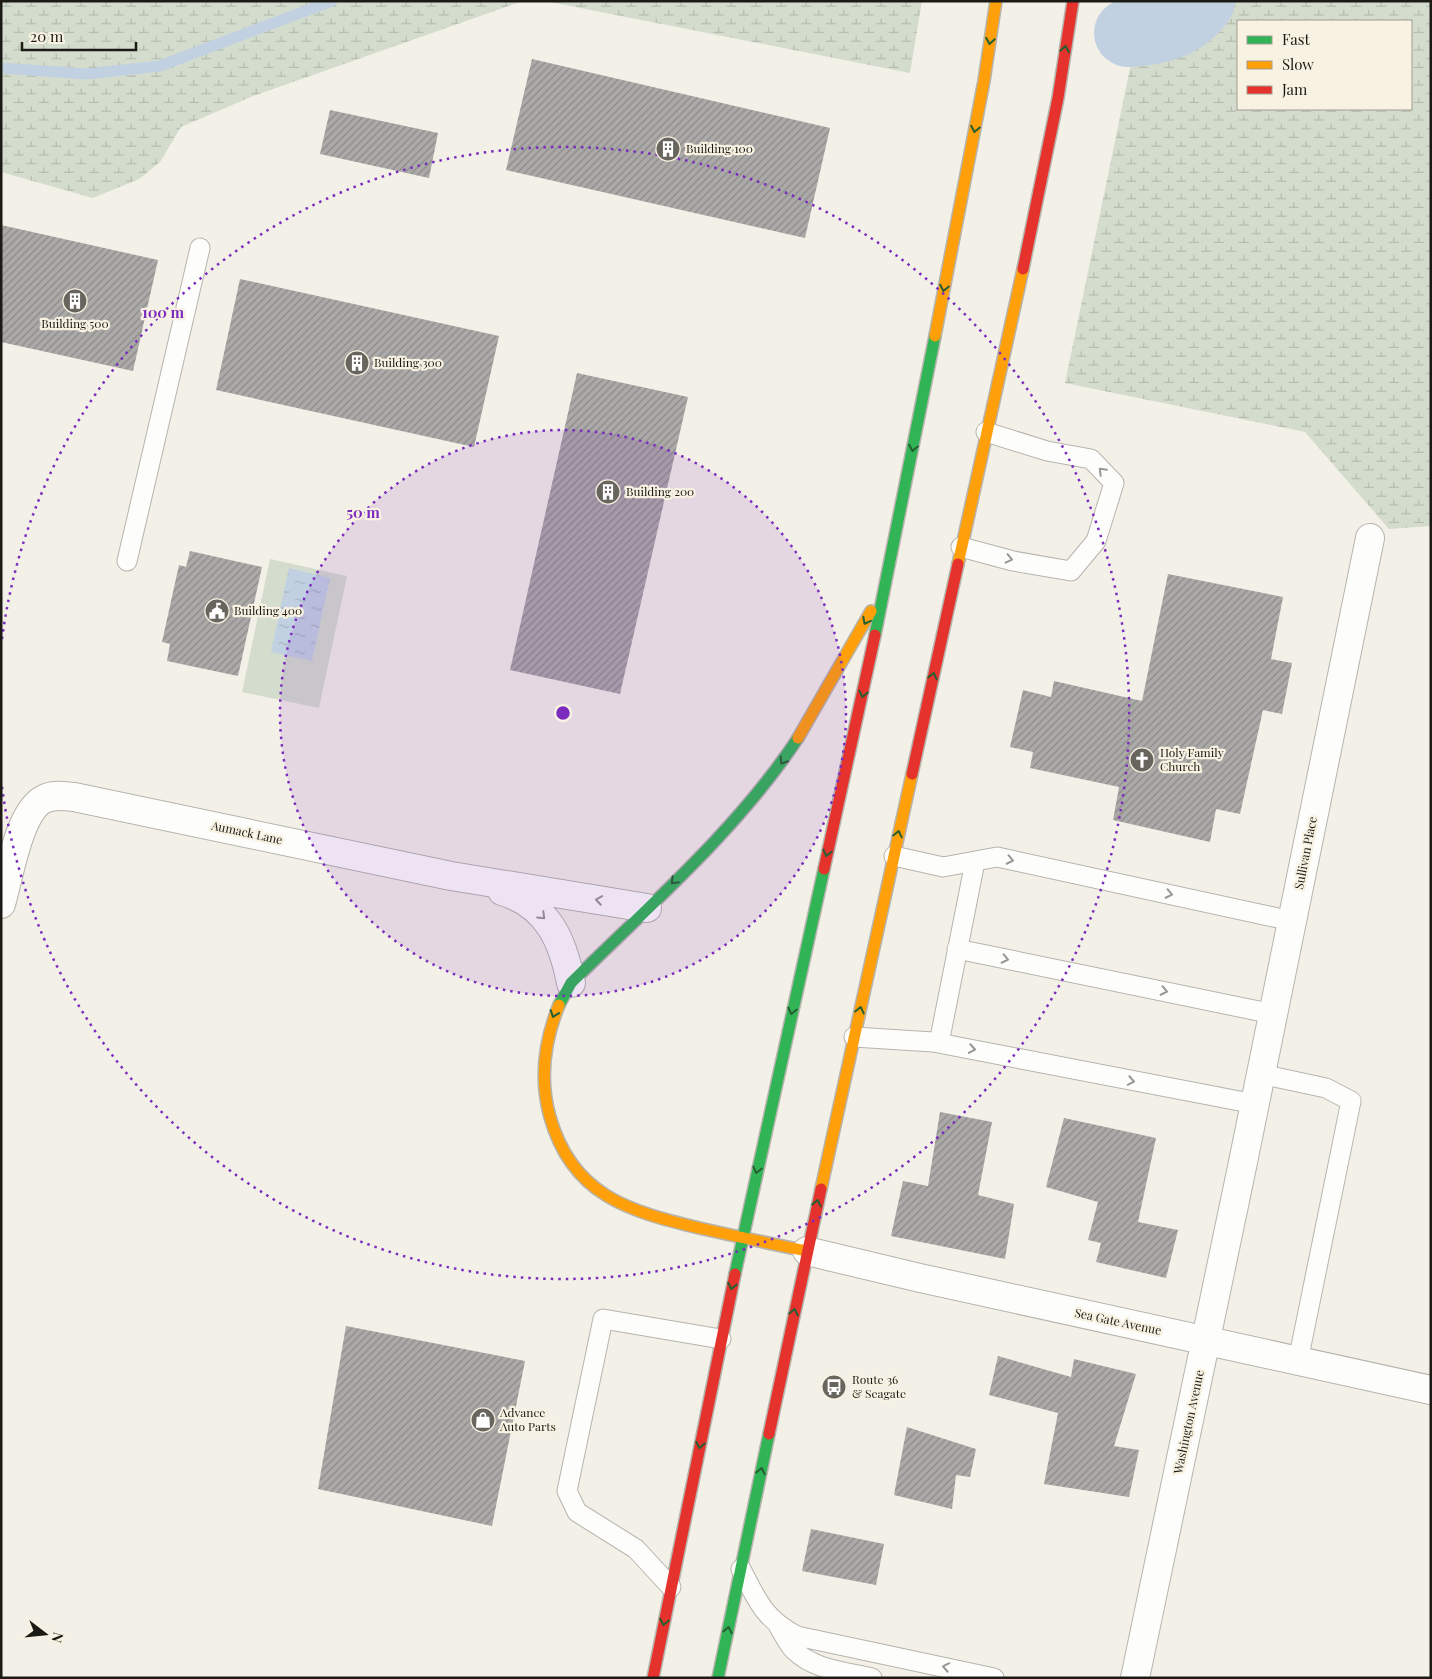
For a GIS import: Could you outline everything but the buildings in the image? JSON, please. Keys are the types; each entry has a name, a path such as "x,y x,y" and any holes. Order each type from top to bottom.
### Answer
{"highway":[{"path":"653,1678 742,1238 888,578 984,81 996,1"},
{"path":"718,1678 807,1250 1058,98 1072,1"},
{"path":"807,1250 742,1238 628,1208 613,1201 585,1180 568,1160 549,1122 544,1098 543,1062 549,1029 557,1007 571,983 745,810 774,775 854,644 888,578"}],"street":[{"name":"Sullivan Place","path":"1242,1167 1370,538"},
{"name":"Aumack Lane","path":"1,904 24,822 32,809 44,798 54,795 74,797 450,876 647,908"},
{"name":"Aumack Lane","path":"450,876 510,893 536,911 558,936 571,983"},
{"name":"Washington Avenue","path":"1135,1678 1242,1167"},
{"name":"Sea Gate Avenue","path":"807,1250 920,1278 1431,1390"}],"lane":[{"path":"127,561 200,248"},
{"path":"961,547 1013,560 1071,571 1096,541 1114,482 1091,459 1047,451 986,432"},
{"path":"894,856 943,867 997,857 1292,922"},
{"path":"939,1044 975,862"},
{"path":"957,949 1273,1014"},
{"path":"854,1037 939,1044 1255,1104"},
{"path":"1261,1074 1326,1088 1351,1101 1298,1361"},
{"path":"671,1587 636,1549 577,1512 567,1491 602,1319 721,1339"},
{"path":"741,1569 760,1605 778,1626 794,1650 808,1661 828,1668 872,1678"},
{"path":"778,1626 797,1636 994,1678"},
{"path":"809,1678 828,1668"}],"green space":[{"path":"1,1 523,1 253,96 181,127 160,162 139,179 93,198 1,172"},
{"path":"545,1 922,1 910,73"},
{"path":"1140,1 1431,1 1431,526 1389,529 1305,432 1065,383 1134,49"},
{"path":"270,559 347,576 319,708 242,692"}],"water":[{"path":"289,568 330,578 312,661 271,652"}],"waterway":[{"path":"1,68 87,74 160,66 332,1"},
{"path":"1128,33 1149,31 1168,26 1185,17 1201,1"}],"traffic: fast":[{"path":"875,635 935,336"},
{"path":"559,1005 571,983 691,866 748,804 798,738"},
{"path":"735,1274 824,869"},
{"path":"718,1678 769,1434"}],"traffic: slow":[{"path":"935,336 984,81 996,1"},
{"path":"958,564 1023,269"},
{"path":"798,738 871,611"},
{"path":"821,1189 912,774"},
{"path":"559,1005 550,1033 545,1060 544,1074 547,1103 560,1143 573,1165 588,1182 626,1206 673,1222 807,1251"}],"traffic: jam":[{"path":"1023,269 1058,98 1073,1"},
{"path":"912,774 958,564"},
{"path":"824,869 875,635"},
{"path":"769,1434 821,1189"},
{"path":"653,1678 735,1274"}],"place":[{"name":"Building 100","path":"668,149"},
{"name":"Building 500","path":"75,301"},
{"name":"Building 300","path":"357,363"},
{"name":"Building 200","path":"608,492"},
{"name":"Building 400","path":"217,611"},
{"name":"Holy Family Church","path":"1142,760"},
{"name":"Route 36 & Seagate","path":"834,1387"},
{"name":"Advance Auto Parts","path":"483,1420"}]}
